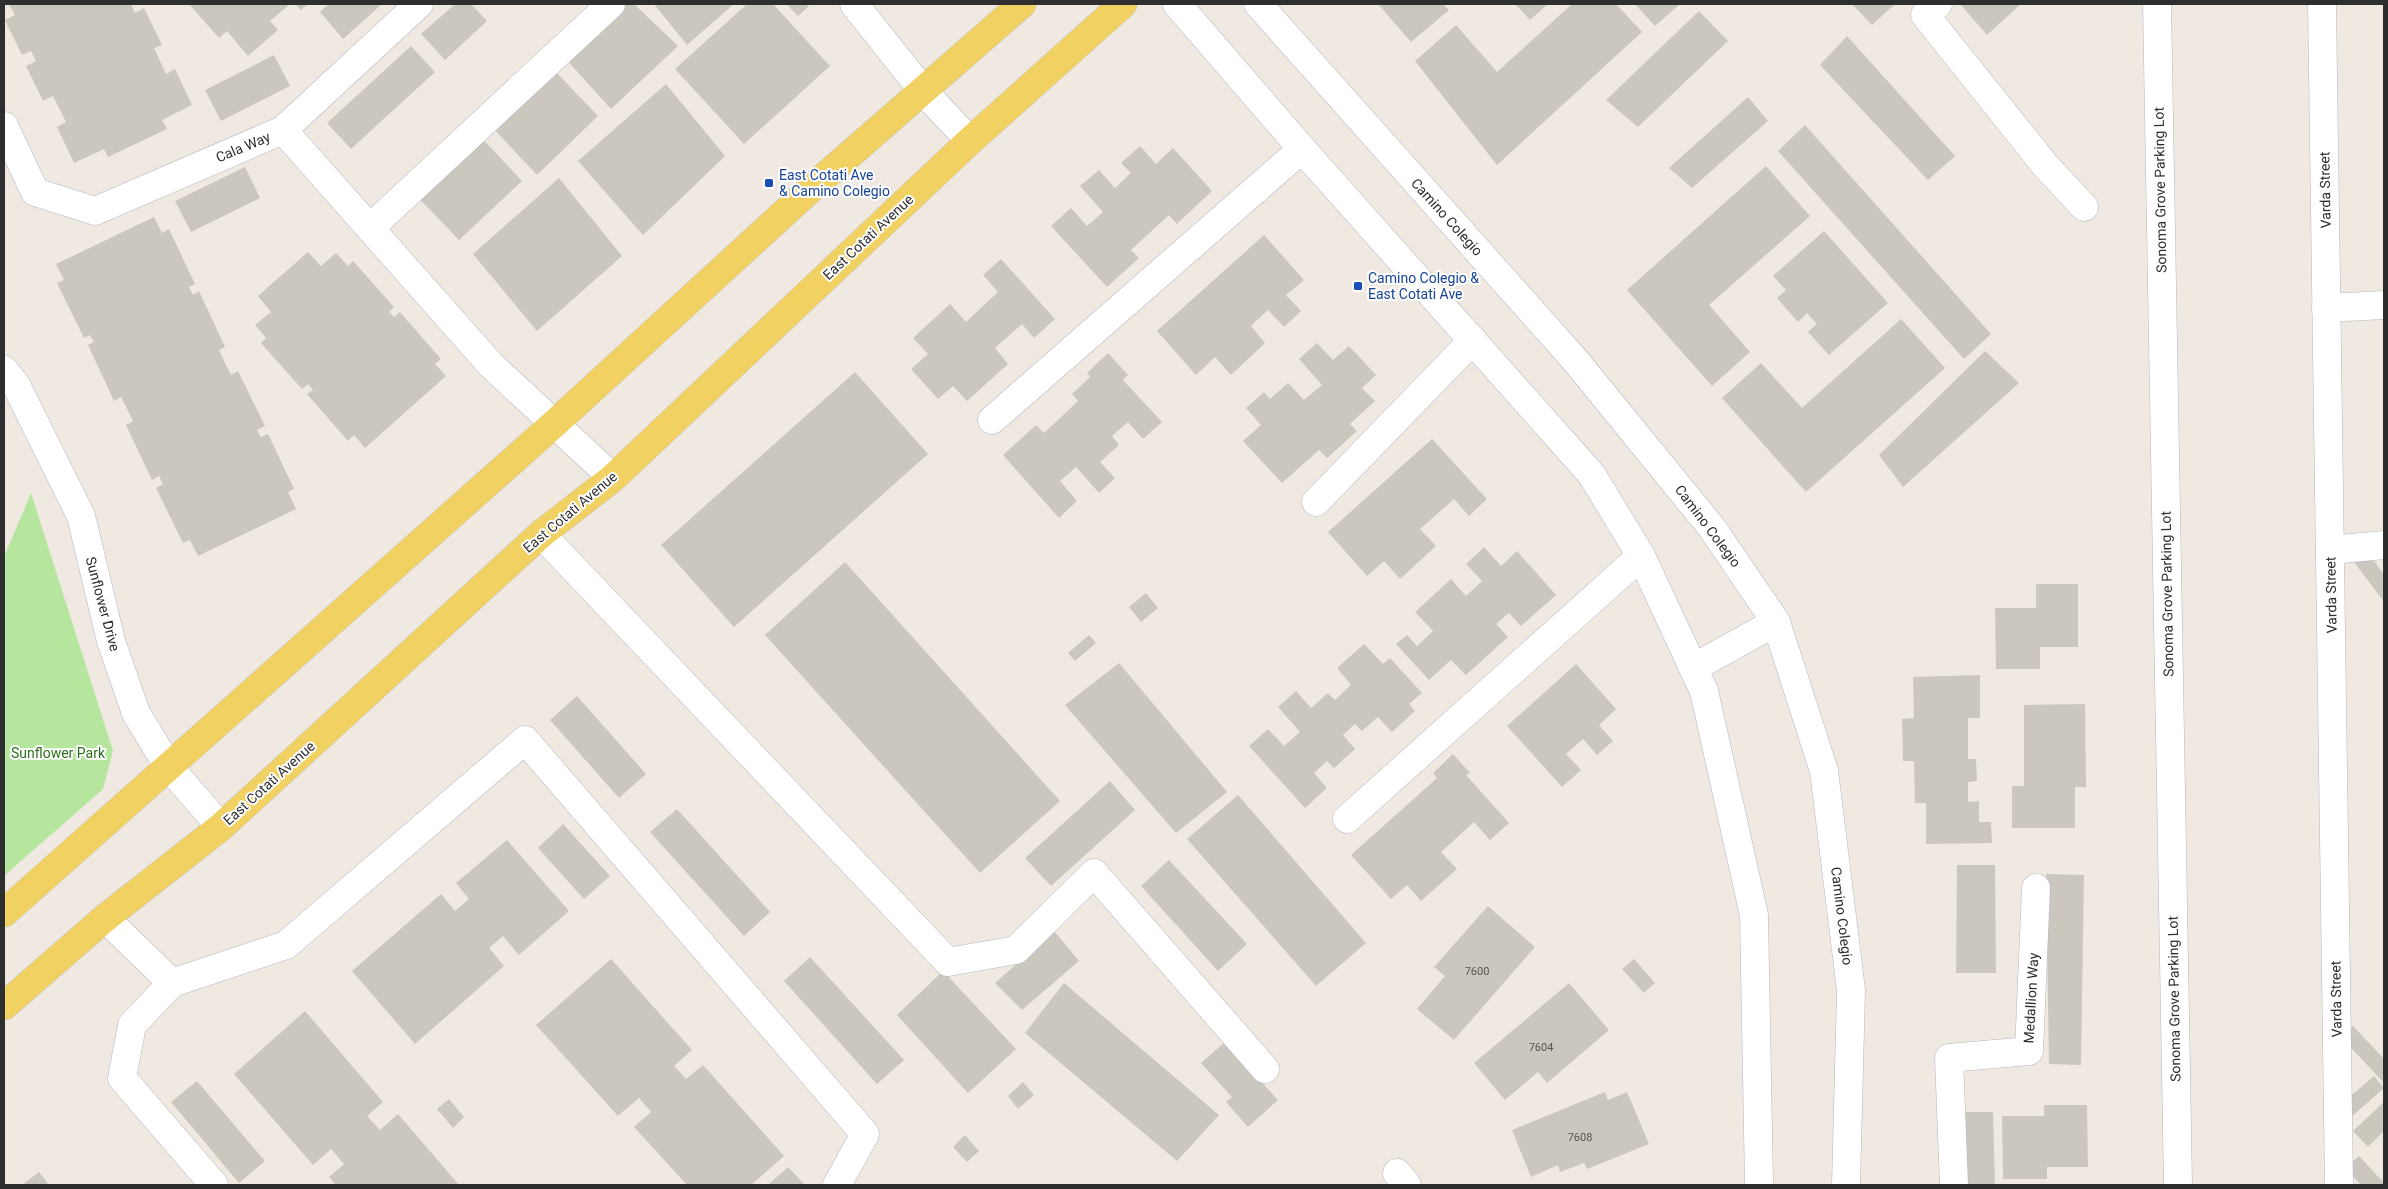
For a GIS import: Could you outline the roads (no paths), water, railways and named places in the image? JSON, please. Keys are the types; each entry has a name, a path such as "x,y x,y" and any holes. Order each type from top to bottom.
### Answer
{"main road":[{"path":"4,913 554,424 816,184 924,92 1022,4"},
{"name":"East Cotati Avenue","path":"4,1006 105,918 221,826 541,534 613,478 970,141 1124,4"}],"street":[{"path":"283,130 420,4"},
{"path":"370,228 610,4"},
{"path":"854,4 924,92 970,141"},
{"path":"1177,4 1302,149 1592,475 1641,556 1704,691 1754,915 1759,1185"},
{"name":"Camino Colegio","path":"1258,4 1575,360 1712,528 1776,622 1824,771 1851,990 1846,1185"},
{"path":"1938,4 1925,15 2045,165 2084,207"},
{"name":"Sonoma Grove Parking Lot","path":"2157,4 2178,1185"},
{"name":"Varda Street","path":"2322,4 2339,1185"},
{"name":"Cala Way","path":"4,126 35,192 95,211 283,130 491,365 613,478"},
{"path":"992,420 1302,149"},
{"path":"2326,308 2384,305"},
{"path":"1316,502 1473,340"},
{"name":"Sunflower Drive","path":"4,370 16,385 80,516 111,641 136,713 168,766 221,826"},
{"path":"541,534 948,962 1016,950 1094,873 1265,1069"},
{"path":"2330,550 2384,545"},
{"path":"1347,819 1641,556"},
{"path":"1693,668 1776,622"},
{"path":"214,1185 122,1078 132,1025 172,983 286,945 525,740 866,1134 837,1185"},
{"name":"Medallion Way","path":"1954,1185 1949,1058 2029,1051 2036,888"},
{"path":"105,918 172,983"}],"place":[{"name":"East Cotati Ave & Camino Colegio","path":"769,183"},
{"name":"Camino Colegio & East Cotati Ave","path":"1358,286"}],"park label":[{"name":"Sunflower Park","path":"58,753"}]}
